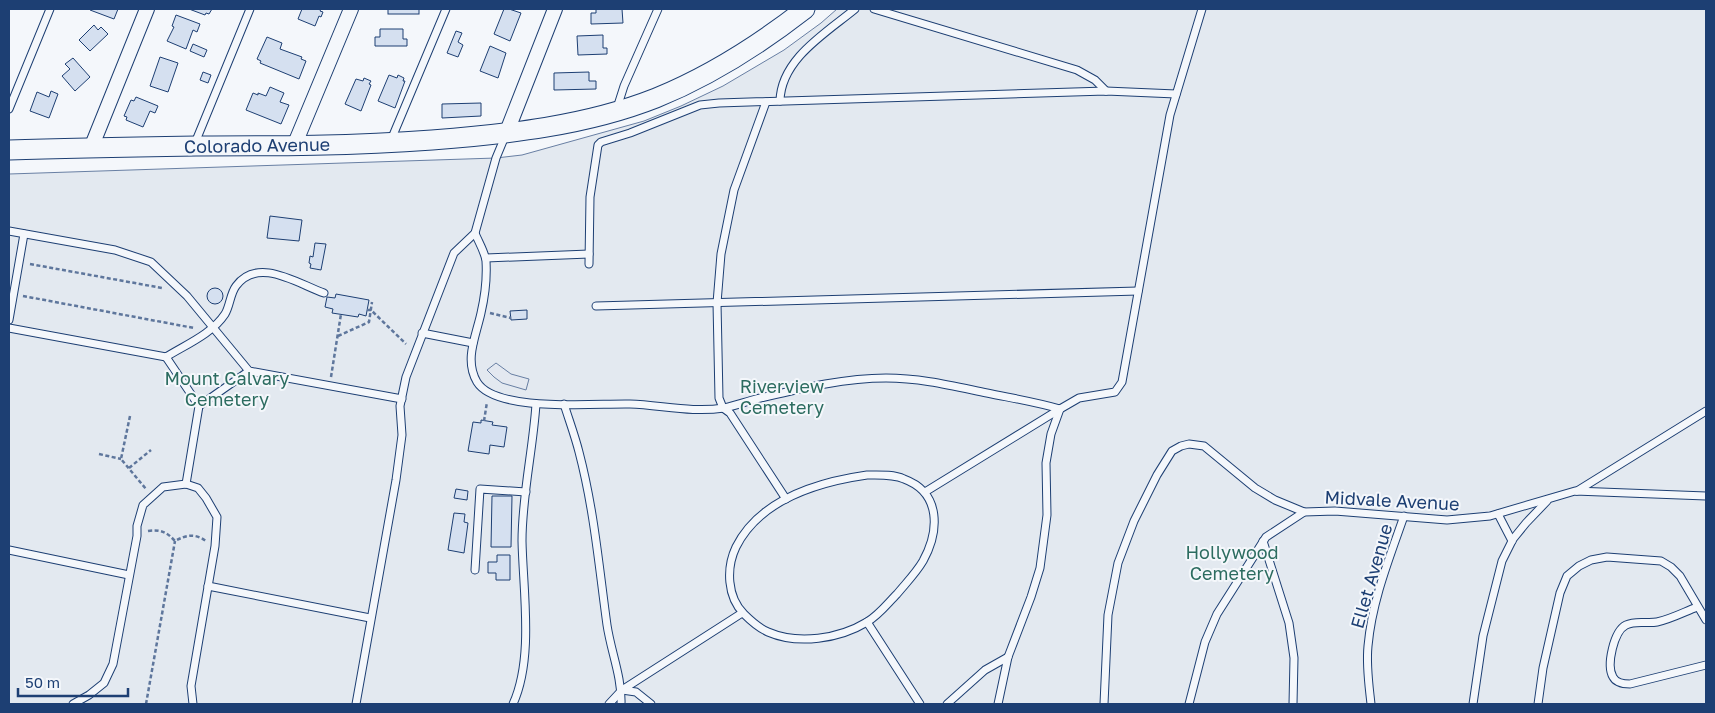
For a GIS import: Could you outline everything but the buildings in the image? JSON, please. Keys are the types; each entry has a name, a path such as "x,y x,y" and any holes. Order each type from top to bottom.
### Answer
{"street":[{"path":"91,148 147,9"},
{"path":"294,146 351,9"},
{"path":"506,134 555,9"},
{"name":"Colorado Avenue","path":"9,150 390,143 506,134 561,125 656,98 716,69 776,32 806,9"}],"lane":[{"path":"9,109 50,9"},
{"path":"194,146 250,9"},
{"path":"390,143 446,9"},
{"path":"615,111 658,9"},
{"path":"780,101 781,85 784,77 795,62 806,50 855,9"},
{"path":"874,9 1077,70 1095,80 1106,91"},
{"path":"925,492 1079,398 1115,392 1122,382 1170,116 1202,9"},
{"path":"589,264 590,197 597,148 601,142 630,133 700,105 719,102 1106,91 1176,94"},
{"path":"766,102 734,190 721,254 717,303 720,398 723,408 730,414 786,498"},
{"path":"356,704 393,498 402,435 400,406 406,377 454,254 474,233 496,158 506,134"},
{"path":"9,231 115,250 151,262 181,292 210,329 249,372 402,399"},
{"path":"474,233 486,258 486,279 482,310 473,344 472,369 478,384 488,394 536,404 632,404 682,409 723,408 800,389 859,380 891,378 928,381 1060,409"},
{"path":"9,320 24,234"},
{"path":"486,258 589,254"},
{"path":"9,328 166,357 210,329 226,314 236,285 254,272 261,271 291,278 303,286 324,293"},
{"path":"596,306 1138,291"},
{"path":"422,333 473,344"},
{"path":"166,357 199,406 186,484"},
{"path":"199,406 249,372"},
{"path":"514,704 524,669 526,639 522,542 536,404"},
{"path":"564,404 579,451 590,503 602,574 608,627 622,690 620,704"},
{"path":"998,704 1008,656 1040,568 1047,515 1046,463 1051,434 1060,409"},
{"path":"1576,491 1706,411"},
{"path":"1104,704 1108,615 1118,564 1134,521 1157,475 1172,451 1189,444 1204,446 1255,488 1282,503 1304,512"},
{"path":"867,475 886,475 904,479 914,483 930,498 934,519 933,534 928,550 915,573 881,612 867,622 855,628 818,638 800,639 783,637 758,627 742,613 735,603 730,585 732,557 746,532 786,498 812,487 867,475"},
{"path":"73,704 89,695 104,682 113,664 137,536 137,526 143,505 163,487 186,484 198,488 217,517 215,546 190,686 193,704"},
{"path":"474,570 480,489 526,492"},
{"name":"Midvale Avenue","path":"1189,704 1204,647 1213,622 1263,541 1270,533 1304,512 1335,511 1447,520 1479,518 1498,514 1576,491 1706,496"},
{"path":"1473,704 1483,636 1501,564 1512,541 1548,500"},
{"path":"1498,514 1512,541"},
{"name":"Ellet Avenue","path":"1371,704 1368,652 1373,614 1384,572 1404,516"},
{"path":"1263,541 1289,623 1294,658 1293,704"},
{"path":"9,550 129,575"},
{"path":"1538,704 1543,668 1560,593 1567,576 1579,566 1591,560 1607,557 1637,558 1661,561 1671,566 1680,576 1706,620"},
{"path":"208,586 370,618"},
{"path":"1697,607 1665,620 1631,623 1622,627 1616,636 1611,655 1612,675 1618,682 1630,684 1706,665"},
{"path":"609,704 622,690 742,613"},
{"path":"867,622 920,704"},
{"path":"947,704 985,670 1008,656"},
{"path":"622,690 636,692 651,704"}],"path":[{"path":"19,262 181,292"},
{"path":"13,294 210,329"},
{"path":"338,336 369,322 369,310 372,302"},
{"path":"369,310 406,344"},
{"path":"482,310 511,318"},
{"path":"330,386 341,314"},
{"path":"484,421 488,394"},
{"path":"122,459 130,416"},
{"path":"128,468 151,450"},
{"path":"99,454 122,459 152,496"},
{"path":"137,536 156,530 169,535 175,541"},
{"path":"175,541 188,535 202,538 215,546"},
{"path":"146,704 175,541"}],"green space":[{"path":"837,9 1706,9 1706,704 9,704 9,174 496,158 522,155 644,121 681,106 723,86 784,50"}],"shaded area":[{"path":"496,363 511,374 529,379 526,390 502,383 494,377 487,370"}],"park label":[{"name":"Mount Calvary Cemetery","path":"227,388"},
{"name":"Riverview Cemetery","path":"782,396"},
{"name":"Hollywood Cemetery","path":"1232,562"}]}
